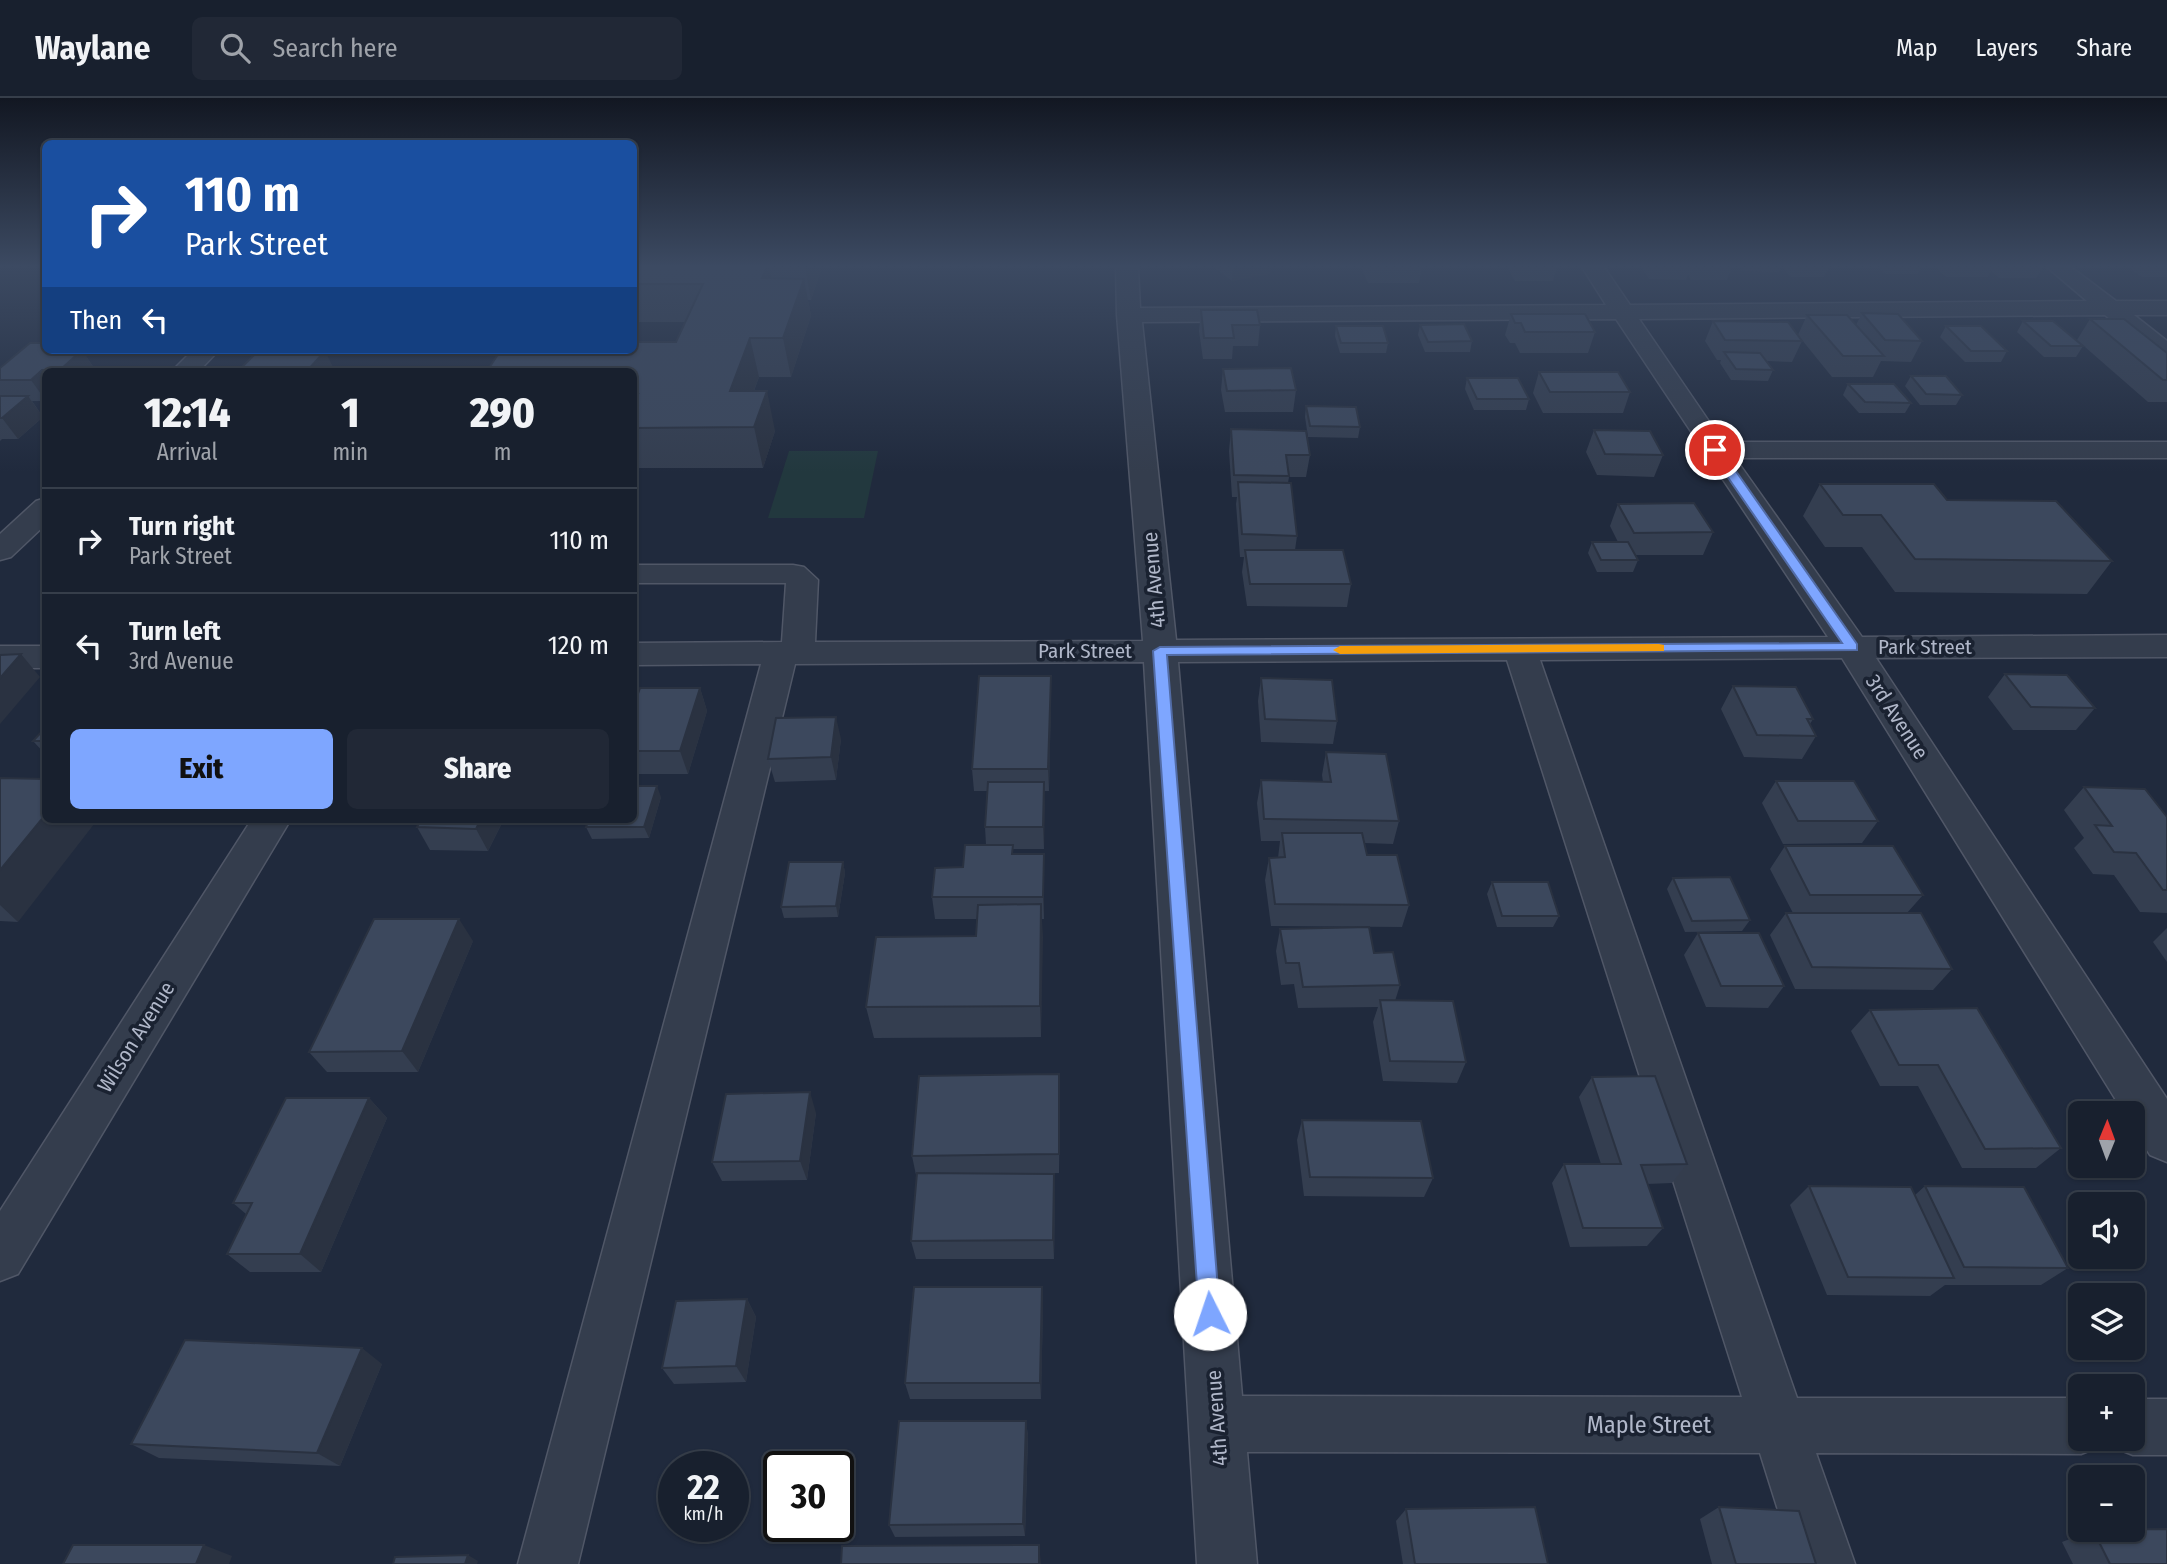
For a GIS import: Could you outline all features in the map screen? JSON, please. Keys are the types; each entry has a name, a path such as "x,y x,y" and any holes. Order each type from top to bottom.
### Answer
{"street":[{"name":"4th Avenue","path":"1131,335 1160,651 1227,1564"},
{"name":"3rd Avenue","path":"1640,335 1715,450 1852,647 2167,1140"},
{"path":"2145,335 2167,353"},
{"path":"188,368 203,354"},
{"path":"1715,450 2167,450"},
{"path":"0,551 42,511"},
{"path":"548,1564 790,653 803,589 802,580 793,573 637,574"},
{"name":"Park Street","path":"637,654 2167,646"},
{"path":"1520,649 1825,1564"},
{"path":"0,657 42,657"},
{"name":"Wilson Avenue","path":"7,1232 269,823"},
{"name":"Maple Street","path":"1218,1424 2068,1426"},
{"path":"2145,1427 2167,1427"}],"green space":[{"path":"789,451 878,451 864,518 768,518"}],"building":[{"path":"679,335 784,335 783,338 750,338 730,391 767,391 754,427 637,428 637,368 489,368 498,354 637,354 637,342 676,342"},
{"path":"1204,335 1234,335 1234,338 1204,338"},
{"path":"1339,335 1386,335 1388,343 1341,343"},
{"path":"1425,335 1469,335 1472,341 1428,342"},
{"path":"1722,335 1798,335 1802,341 1725,340"},
{"path":"1825,335 1865,335 1884,356 1843,356"},
{"path":"1881,335 1917,335 1922,341 1885,340"},
{"path":"1955,335 1991,335 2007,351 1971,351"},
{"path":"2039,335 2070,335 2083,346 2051,346"},
{"path":"2110,335 2145,335 2167,353 2167,380 2163,380"},
{"path":"30,343 42,343 42,354 78,354 62,368 42,368 31,380 0,380 0,368"},
{"path":"1724,352 1760,353 1773,370 1736,369"},
{"path":"255,354 322,354 310,368 241,368"},
{"path":"1291,368 1296,390 1227,391 1223,369"},
{"path":"1539,372 1618,372 1630,392 1550,392"},
{"path":"1911,376 1946,376 1962,395 1926,394"},
{"path":"1467,378 1518,378 1529,399 1477,399"},
{"path":"1848,384 1894,384 1911,403 1865,402"},
{"path":"0,396 28,396 0,418"},
{"path":"1306,406 1356,407 1360,427 1310,426"},
{"path":"1231,429 1306,431 1310,455 1286,455 1289,476 1234,475"},
{"path":"1594,430 1650,431 1663,455 1605,454"},
{"path":"1238,482 1291,483 1297,536 1242,534"},
{"path":"1820,484 1934,484 1947,500 2056,501 2112,561 1915,559 1881,515 1843,515"},
{"path":"1694,503 1713,532 1634,533 1618,504"},
{"path":"1592,542 1628,542 1638,560 1601,560"},
{"path":"1245,550 1343,550 1351,584 1250,584"},
{"path":"21,654 0,678 0,655"},
{"path":"2005,674 2067,675 2095,708 2031,707"},
{"path":"979,676 1051,676 1048,769 972,769"},
{"path":"1261,678 1332,680 1337,721 1265,719"},
{"path":"1733,686 1796,687 1813,719 1807,719 1816,736 1757,735"},
{"path":"640,688 700,688 680,751 637,751 637,696"},
{"path":"836,717 831,757 768,759 776,718"},
{"path":"42,731 42,741 33,741"},
{"path":"1326,752 1386,754 1399,821 1264,819 1261,780 1331,782"},
{"path":"0,778 42,779 42,819 0,870"},
{"path":"1776,781 1854,781 1878,821 1798,821"},
{"path":"988,782 1044,782 1043,827 985,827"},
{"path":"637,786 657,786 644,827 586,827 588,823 637,823"},
{"path":"2084,787 2145,789 2167,817 2167,890 2163,890 2136,853 2114,852 2095,825 2112,826"},
{"path":"419,823 479,823 476,829 417,827"},
{"path":"1282,833 1362,833 1367,855 1397,855 1409,905 1275,904 1269,858 1285,857"},
{"path":"965,845 1013,845 1012,854 1044,854 1043,897 932,897 935,868 963,867"},
{"path":"1785,846 1893,846 1923,895 1810,895"},
{"path":"789,862 843,862 836,906 781,907"},
{"path":"1730,877 1750,920 1692,921 1673,878"},
{"path":"1492,882 1548,882 1559,916 1502,916"},
{"path":"1041,904 1040,1006 866,1007 876,937 976,936 978,905"},
{"path":"1786,913 1921,913 1952,969 1812,967"},
{"path":"374,919 459,919 402,1051 309,1052"},
{"path":"1369,927 1374,953 1393,952 1400,985 1303,987 1299,963 1286,963 1280,929"},
{"path":"1698,933 1759,933 1784,986 1721,986"},
{"path":"1380,1000 1453,1001 1466,1062 1390,1061"},
{"path":"1977,1008 2061,1148 1985,1149 1938,1065 1899,1065 1870,1010"},
{"path":"1059,1074 1059,1154 912,1156 919,1076"},
{"path":"1655,1076 1687,1164 1641,1165 1663,1228 1583,1228 1564,1164 1621,1164 1592,1077"},
{"path":"810,1092 800,1161 712,1162 726,1094"},
{"path":"286,1098 369,1098 300,1254 227,1254 252,1203 233,1203"},
{"path":"1302,1120 1421,1121 1433,1178 1310,1177"},
{"path":"917,1173 1054,1174 1053,1240 911,1241"},
{"path":"1809,1186 1911,1187 1954,1278 1848,1277"},
{"path":"1925,1186 2024,1187 2068,1268 1964,1267"},
{"path":"914,1287 1042,1287 1040,1383 905,1383"},
{"path":"747,1299 736,1366 662,1368 676,1301"},
{"path":"185,1340 362,1348 317,1453 131,1444"},
{"path":"899,1421 1026,1421 1023,1524 889,1525"},
{"path":"1535,1507 1548,1564 1415,1564 1406,1509"},
{"path":"1719,1507 1799,1511 1816,1564 1736,1564"},
{"path":"2145,1529 2167,1529 2167,1564 2110,1564 2099,1542 2145,1542"},
{"path":"73,1545 204,1545 196,1564 63,1564"},
{"path":"1039,1545 1039,1564 841,1564 842,1546"},
{"path":"468,1555 465,1564 393,1564 395,1557"}],"slow traffic":[{"path":"1340,650 1659,648"}],"route":[{"path":"1210,1314 1160,651 1852,647 1715,450"}]}
